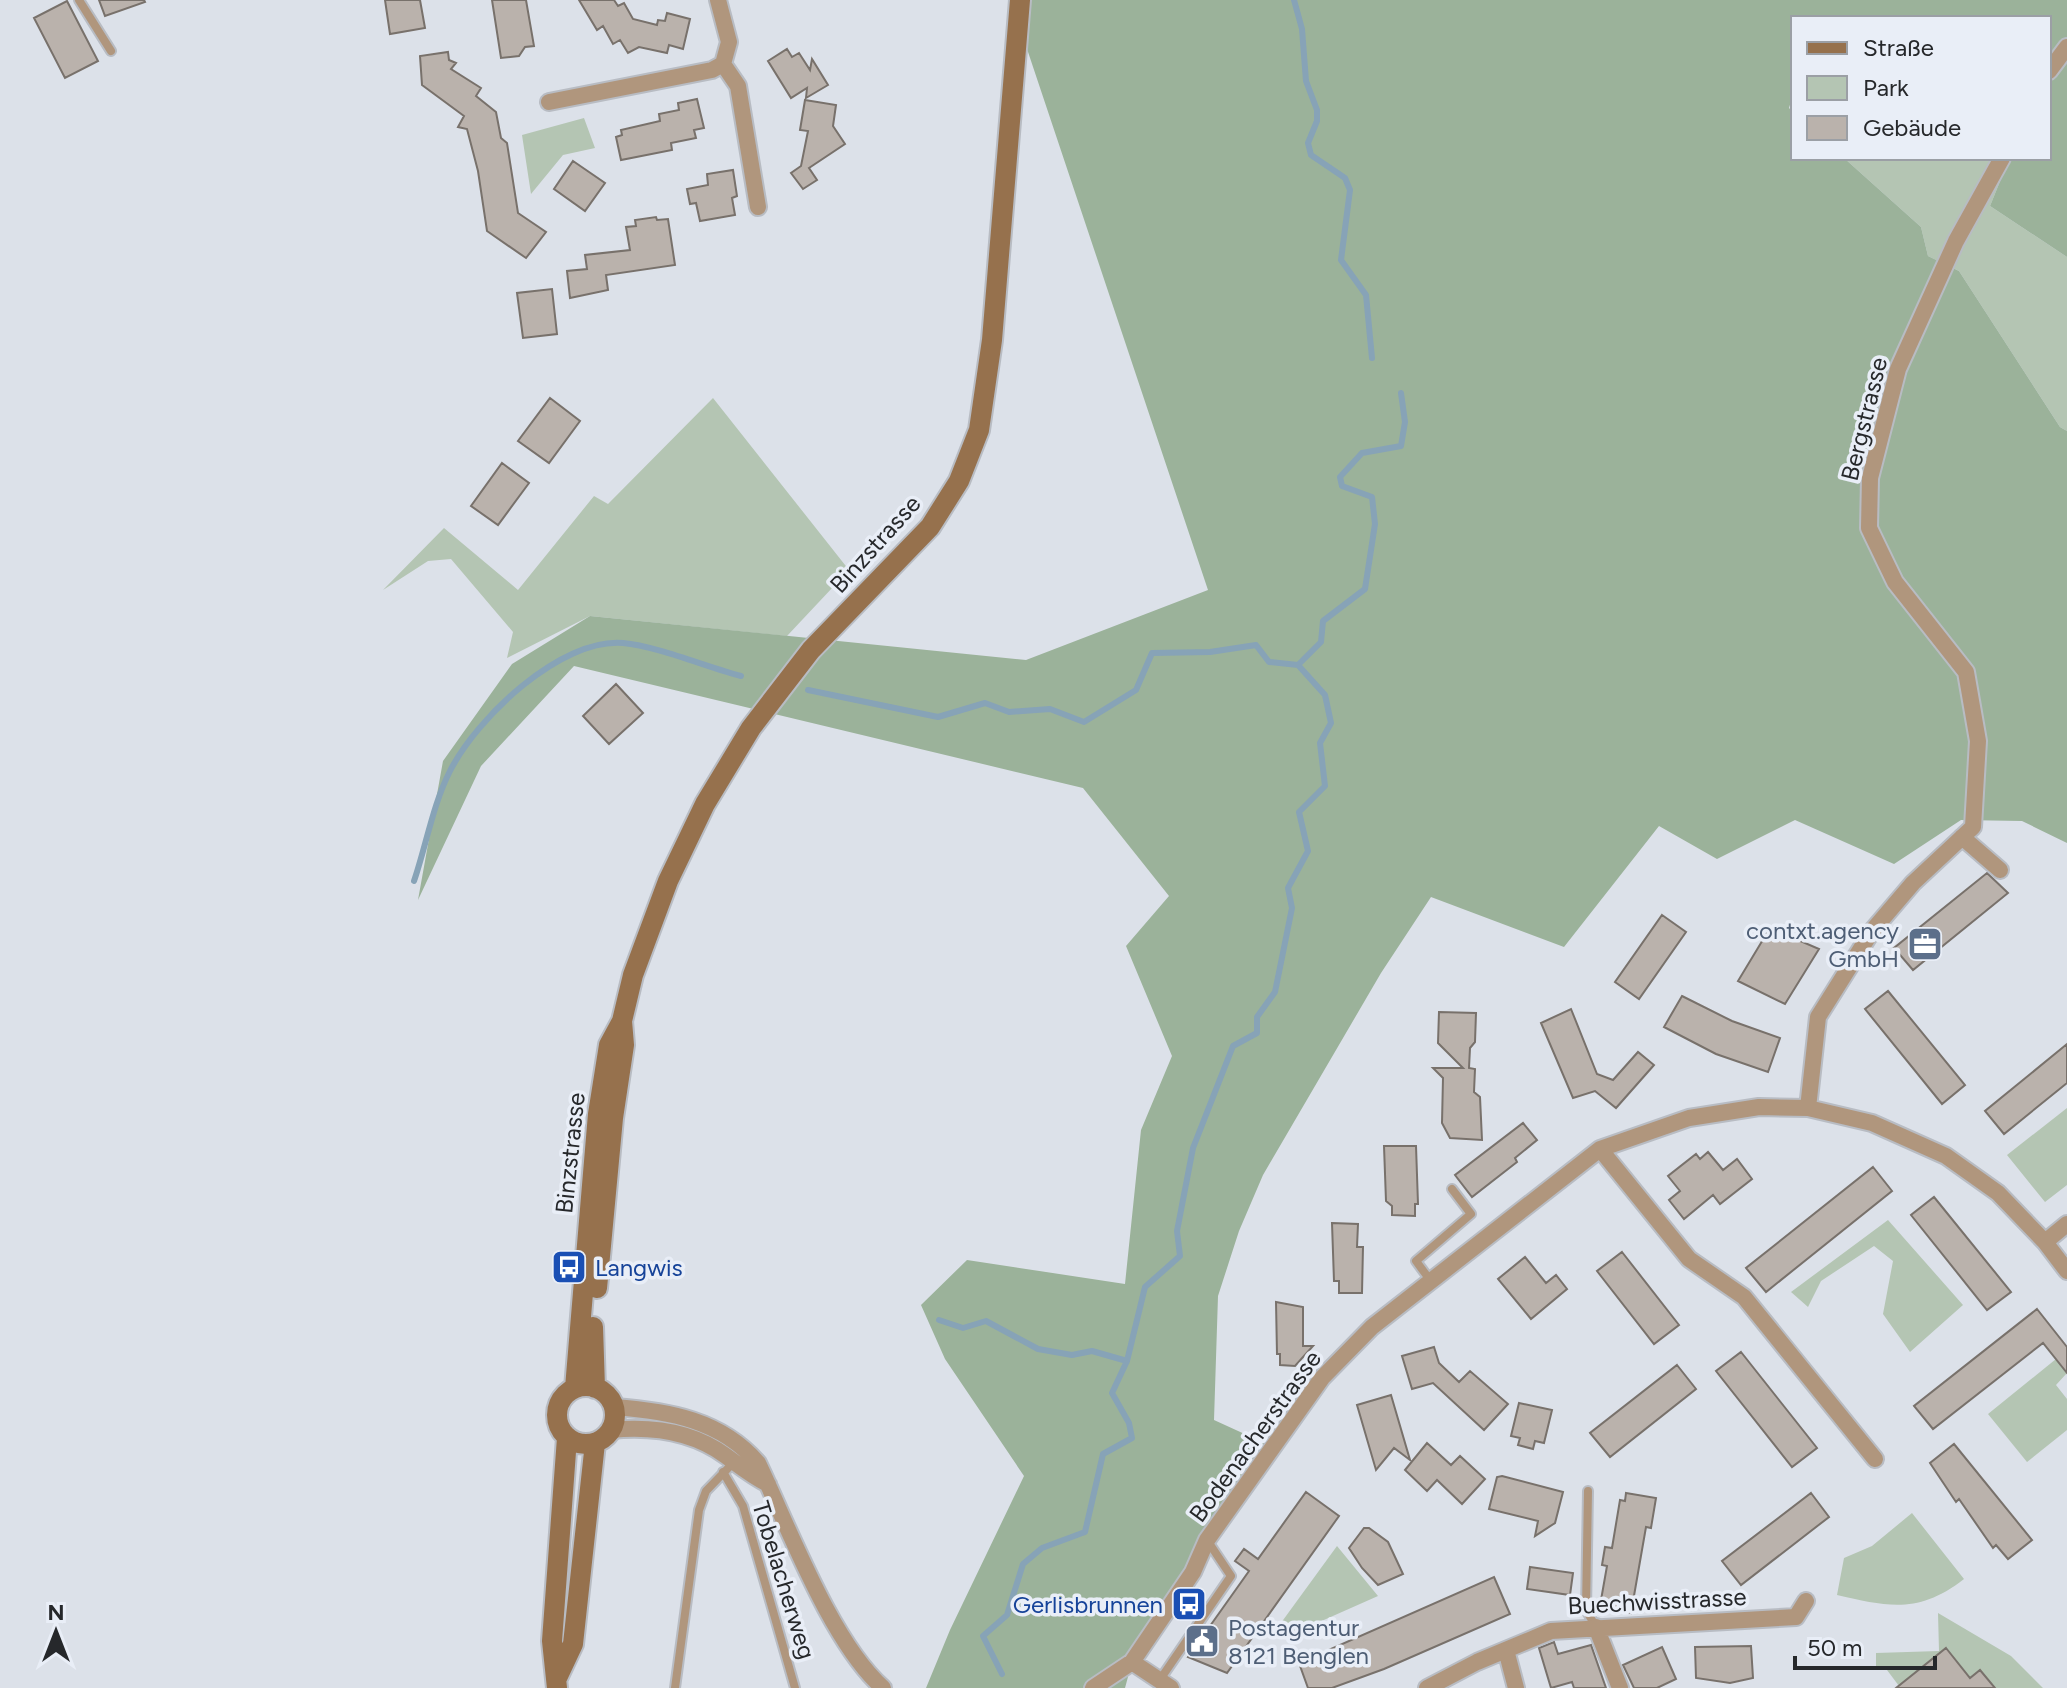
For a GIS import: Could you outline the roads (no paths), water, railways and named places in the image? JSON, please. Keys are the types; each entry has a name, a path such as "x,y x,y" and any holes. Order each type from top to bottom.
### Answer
{"main road":[{"name":"Binzstrasse","path":"585,1388 613,1118 624,1045 622,1021 633,975 656,909 684,844 725,768 811,650 930,527 970,457 985,403 992,340 1020,0"},
{"path":"557,1683 573,1644 603,1437 614,1407 604,1392 585,1388 560,1402 557,1411 561,1430 567,1438 576,1443 603,1437"},
{"path":"557,1683 552,1641 567,1438"}],"street":[{"path":"549,102 712,70 723,64 729,42 718,0"},
{"path":"2051,68 2067,47"},
{"path":"723,64 738,86 758,207"},
{"name":"Bergstrasse","path":"1967,832 1978,741 1966,672 1895,582 1869,528 1870,478 1898,369 1956,241 2001,160"},
{"path":"1808,1108 1818,1017 1872,931 1913,883 1967,832 2000,870"},
{"name":"Bodenacherstrasse","path":"1093,1688 1132,1662 1193,1572 1207,1540 1322,1378 1372,1327 1600,1149 1713,1112 1759,1107 1808,1108 1872,1123 1946,1156 1998,1193 2045,1242 2067,1271"},
{"path":"1600,1149 1689,1259 1744,1297 1875,1459"},
{"path":"2045,1242 2067,1224"},
{"path":"614,1407 684,1416 709,1426 747,1450 768,1484 836,1627 856,1659 883,1688"},
{"path":"603,1437 649,1427 678,1433 704,1443 728,1467 768,1484"},
{"name":"Buechwisstrasse","path":"1427,1688 1551,1631 1796,1617 1806,1601"},
{"path":"1596,1627 1620,1688"},
{"path":"1506,1650 1516,1688"},
{"path":"1132,1662 1165,1685"}],"lane":[{"path":"79,0 111,51"},
{"path":"1430,1280 1416,1261 1471,1214 1452,1189"},
{"path":"675,1688 699,1510 706,1491 747,1450"},
{"name":"Tobelacherweg","path":"728,1467 743,1506 795,1688"},
{"path":"1588,1491 1586,1610 1596,1627"},
{"path":"1165,1685 1231,1576 1207,1540"}],"waterway":[{"path":"1294,0 1302,29 1306,81 1317,110 1317,121 1308,143 1311,155 1345,178 1350,190 1341,260 1366,295 1372,358"},
{"path":"1002,1674 983,1636 1007,1615 1023,1564 1042,1548 1085,1532 1103,1454 1132,1438 1129,1423 1112,1393 1127,1361 1145,1287 1180,1256 1177,1231 1193,1148 1233,1046 1257,1033 1257,1017 1275,992 1292,908 1288,888 1308,851 1299,812 1325,786 1320,743 1331,723 1325,695 1298,665 1321,642 1323,621 1365,589 1375,524 1372,497 1342,486 1340,477 1362,453 1401,446 1405,422 1401,393"},
{"path":"414,881 439,797 463,750 500,706 548,667 573,653 599,645 623,643 666,652 741,676"},
{"path":"808,690 938,717 985,703 1009,712 1050,709 1084,722 1136,690 1152,653 1210,652 1256,645 1269,662 1298,665"},
{"path":"939,1320 963,1328 986,1321 1038,1349 1072,1355 1092,1351 1127,1361"}],"place":[{"name":"contxt.agency GmbH","path":"1925,944"},
{"name":"Langwis","path":"569,1267"},
{"name":"Gerlisbrunnen","path":"1189,1604"},
{"name":"Postagentur 8121 Benglen","path":"1202,1641"}]}
